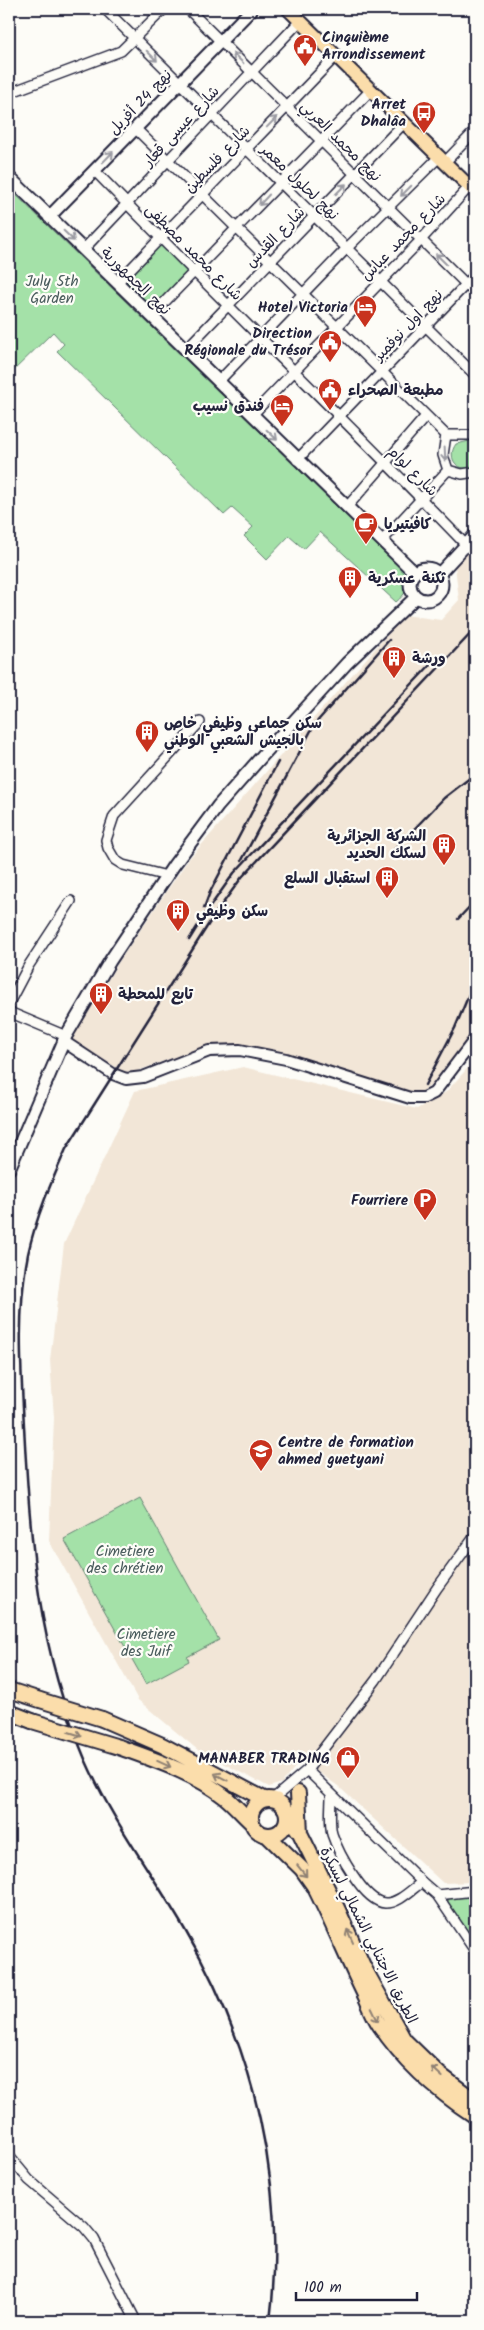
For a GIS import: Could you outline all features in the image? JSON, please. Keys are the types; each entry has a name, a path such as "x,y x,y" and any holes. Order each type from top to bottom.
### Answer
{"highway":[{"path":"9,1690 102,1719 162,1745 268,1799 279,1802 287,1814 287,1821 280,1832 268,1836 260,1834 225,1797 203,1783 162,1762 9,1712"},
{"path":"298,1793 300,1833"},
{"path":"250,1822 253,1808 268,1799"},
{"name":"الطريق الاجتنابي الشمالي لبسكرة","path":"287,1814 300,1833 364,1968 404,2040 439,2074 475,2101"},
{"name":"الطريق الاجتنابي الشمالي لبسكرة","path":"268,1836 302,1869 314,1886 378,2022 396,2047 410,2064 443,2093 475,2116"}],"main road":[{"name":"نهج 24 أفريل","path":"49,217 252,9"},
{"path":"288,9 473,189"},
{"name":"نهج الجمهورية","path":"9,177 415,572"},
{"path":"439,574 475,535"},
{"path":"425,568 435,570 439,574 442,579 442,589 436,597 426,600 416,597 410,588 410,582 415,572 425,568"},
{"path":"9,1169 64,1039 105,969 167,876 218,806 263,755 347,663 416,597"}],"street":[{"name":"نهج لحلول معمر","path":"105,9 475,375"},
{"path":"9,93 121,51 164,9"},
{"name":"نهج محمد العربي","path":"188,9 475,294"},
{"name":"شارع عيسى قعار","path":"83,250 300,21"},
{"name":"شارع فلسطين","path":"117,283 336,55"},
{"path":"151,316 371,90"},
{"name":"شارع القدس","path":"186,350 405,122"},
{"path":"135,128 446,435 475,435"},
{"path":"218,382 389,207 475,131"},
{"name":"شارع محمد مصطفى","path":"94,170 340,416"},
{"name":"شارع محمد عباس","path":"252,415 336,326 473,189"},
{"name":"نهج اول نوفمبر","path":"298,460 475,275"},
{"name":"شارع لوام","path":"340,416 466,545"},
{"path":"347,507 426,416"},
{"path":"446,435 443,455 448,470"},
{"path":"448,470 462,474 475,472"},
{"path":"382,541 448,470"},
{"path":"167,876 142,872 123,865 115,860 106,840 114,816 200,722"},
{"path":"9,1003 29,966 71,901"},
{"path":"9,1012 64,1039 113,1074 126,1079 143,1077 209,1051 240,1050 286,1059 410,1098 424,1098 434,1093 475,1040"},
{"path":"287,1814 298,1793 304,1774 376,1680 437,1588 475,1536"},
{"path":"304,1774 331,1795 437,1895 475,1952"},
{"path":"268,1799 304,1774"},
{"path":"331,1795 332,1834 347,1869 355,1880 378,1901 383,1903 396,1900 422,1882"},
{"path":"437,1895 475,1891"},
{"path":"9,2156 29,2180 84,2227 94,2239 136,2321"}],"shaded area":[{"path":"475,544 475,1031 435,1083 421,1092 404,1091 280,1051 238,1044 206,1046 137,1071 124,1072 71,1040 120,960 188,860 405,615 441,620 459,600 455,566"},
{"path":"475,1060 475,1882 443,1883 338,1786 301,1760 282,1783 269,1787 199,1751 138,1700 49,1541 54,1418 50,1360 64,1244 135,1091 243,1067 417,1109 446,1092"}],"green space":[{"name":"July 5th Garden","path":"9,188 406,574 407,586 405,593 396,602 320,532 304,549 289,536 267,559 244,536 253,527 232,508 224,515 57,351 64,344 53,332 9,375"},
{"path":"160,244 189,272 151,310 122,282"},
{"path":"470,441 475,444 475,465 469,468 459,467 453,460 453,450 456,444"},
{"name":"Cimetiere des chrétien","path":"140,1498 219,1640 187,1657 189,1661 146,1684 64,1539"},
{"path":"475,1894 475,1943 448,1902 449,1897"}],"railway":[{"path":"270,2321 274,2270 274,2219 269,2168 260,2118 247,2069 230,2022 209,1975 185,1930 132,1846 95,1781 69,1718 56,1677 39,1596 29,1512 22,1383 22,1297 28,1254 35,1227 49,1187 66,1149 215,914 242,877 475,629"},
{"path":"242,860 314,725 389,640"},
{"path":"189,940 234,873 431,664"},
{"path":"204,908 210,892 278,762"},
{"path":"392,852 444,798 475,774"},
{"path":"458,919 475,901"},
{"path":"425,1085 455,1028 475,980"}],"place":[{"name":"Cinquième Arrondissement","path":"305,67"},
{"name":"Arret Dhalâa","path":"424,134"},
{"name":"Hotel Victoria","path":"365,328"},
{"name":"Direction Régionale du Trésor","path":"330,363"},
{"name":"مطبعة الصحراء","path":"330,411"},
{"name":"فندق نسيب","path":"282,427"},
{"name":"كافيتيريا","path":"366,545"},
{"name":"ثكنة عسكرية","path":"350,599"},
{"name":"ورشة","path":"394,679"},
{"name":"سكن جماعي وظيفي خاص بالجيش الشعبي الوطني","path":"147,753"},
{"name":"الشركة الجزائرية لسكك الحديد","path":"444,866"},
{"name":"استقبال السلع","path":"387,899"},
{"name":"سكن وظيفي","path":"178,932"},
{"name":"تابع للمحطة","path":"101,1015"},
{"name":"Fourriere","path":"425,1221"},
{"name":"Centre de formation ahmed guetyani","path":"261,1472"},
{"name":"MANABER TRADING","path":"348,1779"}],"park label":[{"name":"Cimetiere des Juif","path":"146,1642"}]}
